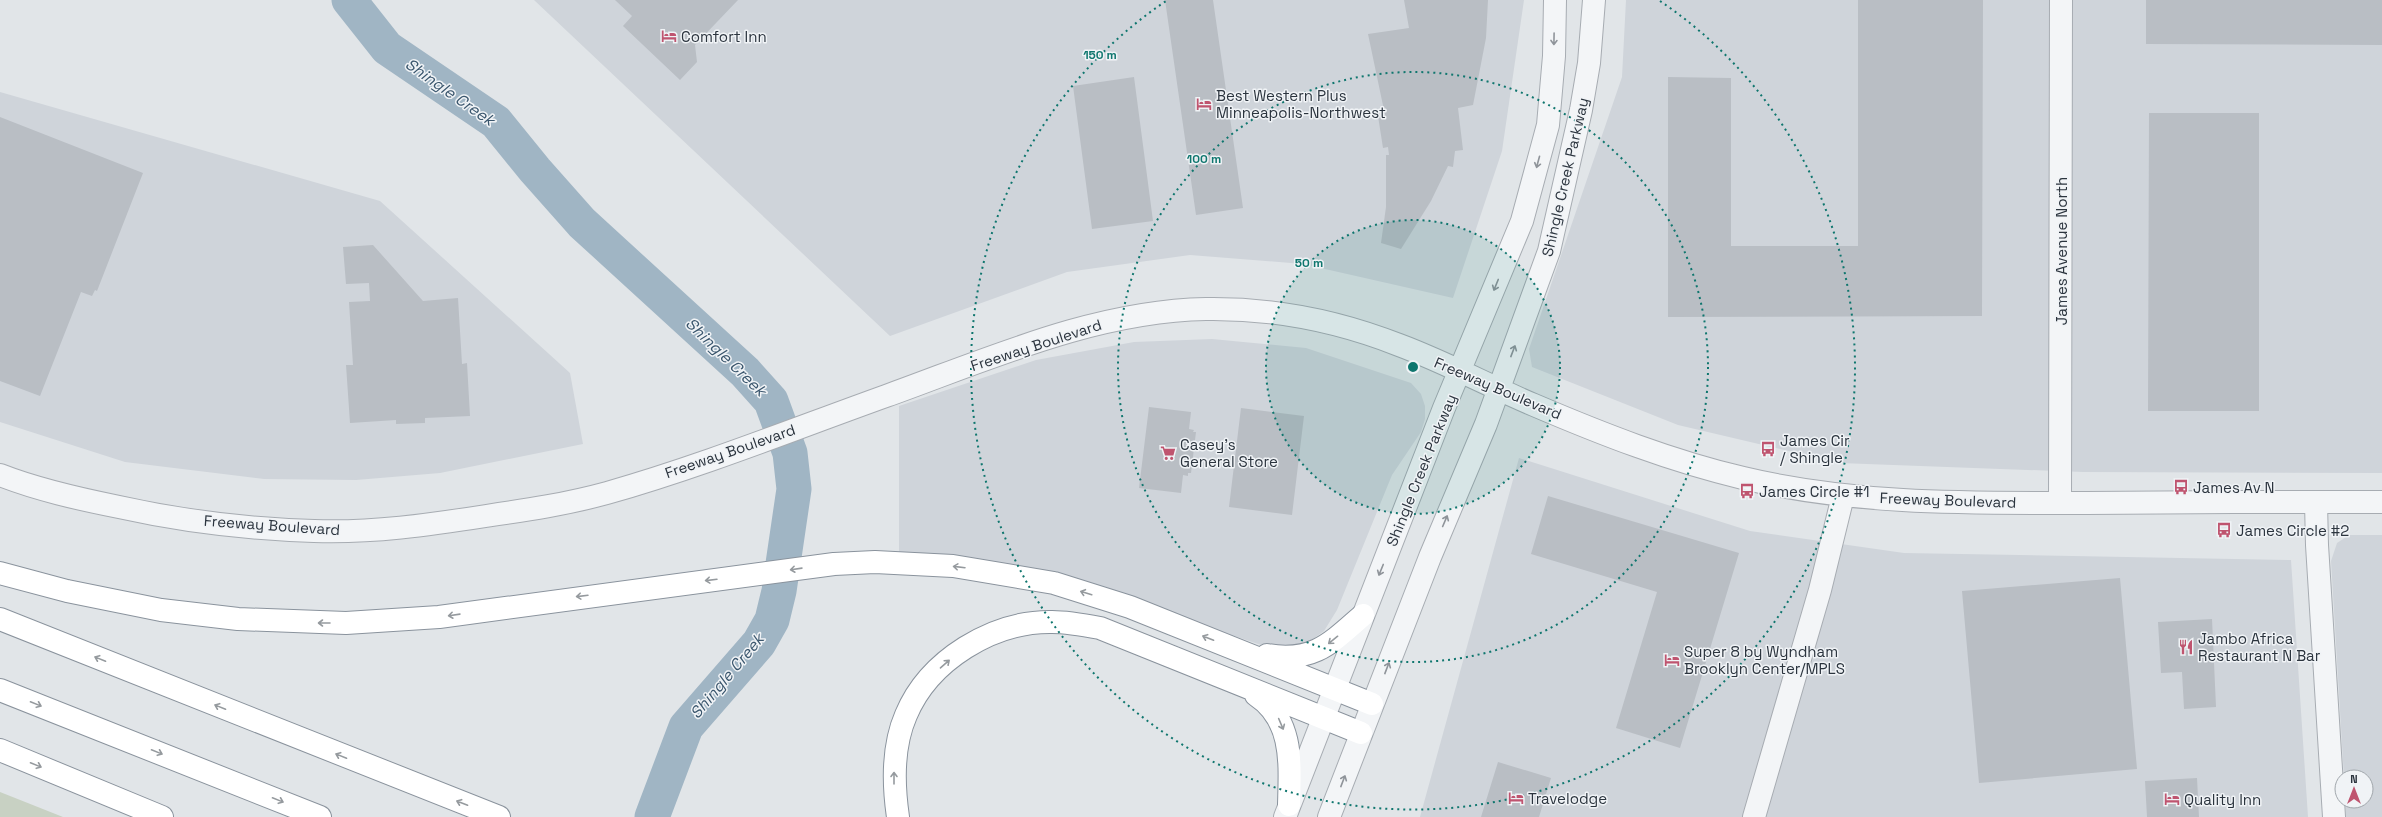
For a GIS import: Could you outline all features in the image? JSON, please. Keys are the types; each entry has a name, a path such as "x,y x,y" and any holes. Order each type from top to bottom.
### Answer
{"highway":[{"path":"0,572 67,591 161,610 238,619 314,623 380,622 439,617 834,564 918,563 953,566 1025,577 1079,590 1130,607 1372,704"},
{"path":"1244,652 1282,658 1307,655 1331,643 1363,615"},
{"path":"0,619 498,817"},
{"path":"898,817 894,776 900,735 906,715 916,696 943,665 974,642 993,633 1025,624 1052,622 1100,628 1233,680 1361,733"},
{"path":"1233,680 1264,700 1275,710 1285,732 1290,763 1287,811"},
{"path":"0,690 320,817"},
{"path":"0,750 162,817"}],"street":[{"name":"Shingle Creek Parkway","path":"1287,811 1363,615 1522,221 1548,125 1554,56 1555,0"},
{"name":"Shingle Creek Parkway","path":"1329,817 1372,704 1499,388 1549,251 1582,110 1589,63 1594,0"},
{"name":"James Avenue North","path":"2060,503 2061,0"},
{"name":"Freeway Boulevard","path":"0,475 78,498 154,515 314,531 374,530 422,526 543,508 606,493 746,446 1048,338 1108,322 1170,312 1206,309 1242,310 1310,319 1398,344 1499,388 1527,402 1626,442 1689,463 1747,479 1843,496 1906,501 2060,503 2382,502"},
{"path":"1754,817 1822,583 1843,496"},
{"path":"2316,502 2317,545 2334,817"}],"shaded area":[{"path":"534,0 1524,0 1502,151 1453,298 1303,264 1190,255 1067,272 890,336"},
{"path":"1626,0 2382,0 2382,473 2083,472 1840,463 1678,425 1532,367 1529,349 1622,77"},
{"path":"0,92 380,201 570,373 583,444 440,473 356,480 264,479 125,462 0,422"},
{"path":"1212,339 1306,348 1411,383 1421,394 1425,406 1425,419 1421,432 1392,475 1337,610 1324,631 1310,641 1293,648 1270,648 1036,569 899,554 899,406 1036,360 1134,342"},
{"path":"1519,458 1750,531 1904,553 2291,560 2308,817 1420,817"},
{"path":"2349,535 2382,535 2382,817 2346,817 2346,809 2374,809 2374,769 2344,769 2331,561 2337,543"}],"green space":[{"path":"0,792 63,817 0,817"}],"building":[{"name":"Comfort Inn","path":"615,0 738,0 695,45 697,62 680,80 623,26 632,16"},
{"name":"Best Western Plus Minneapolis-Northwest","path":"1165,0 1213,0 1243,208 1196,215"},
{"path":"1404,0 1488,0 1486,38 1473,105 1458,108 1463,150 1455,151 1453,167 1448,166 1431,201 1401,249 1381,243 1386,207 1386,155 1389,155 1388,147 1383,148 1378,116 1385,115 1368,34 1409,28"},
{"path":"1858,0 1983,0 1982,316 1668,317 1668,77 1731,78 1731,246 1858,246"},
{"path":"2146,0 2382,0 2382,45 2146,44"},
{"path":"1134,77 1153,221 1092,229 1073,86"},
{"path":"2149,113 2259,113 2259,411 2148,411"},
{"path":"0,117 143,173 97,291 95,290 92,296 81,292 40,396 0,381"},
{"path":"373,245 423,301 458,298 462,364 467,363 470,416 425,418 425,423 396,424 396,420 350,423 346,365 353,365 349,302 370,301 369,283 346,284 343,247"},
{"name":"Casey's General Store","path":"1149,407 1191,412 1189,429 1196,432 1191,473 1188,473 1188,476 1183,475 1181,493 1139,488"},
{"name":"Casey's General Store","path":"1241,408 1304,416 1292,515 1229,507"},
{"name":"Super 8 by Wyndham Brooklyn Center/MPLS","path":"1548,496 1739,553 1680,748 1616,728 1657,592 1531,554"},
{"path":"2120,578 2137,769 1979,783 1962,591"},
{"name":"Jambo Africa Restaurant N Bar","path":"2212,619 2216,707 2184,709 2182,672 2161,673 2158,622"},
{"name":"Travelodge","path":"1498,762 1551,778 1539,817 1481,817"},
{"name":"Quality Inn","path":"2197,778 2199,817 2147,817 2145,781"}],"waterway":[{"name":"Shingle Creek","path":"349,0 387,48 496,122 535,170 582,223 745,372 771,401 790,453 794,489 779,591 772,620 759,643 686,727 652,817"}],"place":[{"name":"Comfort Inn","path":"669,36"},
{"name":"Best Western Plus Minneapolis-Northwest","path":"1204,104"},
{"name":"James Cir / Shingle","path":"1768,449"},
{"name":"Casey's General Store","path":"1168,453"},
{"name":"James Av N","path":"2181,487"},
{"name":"James Circle #1","path":"1747,491"},
{"name":"James Circle #2","path":"2224,530"},
{"name":"Jambo Africa Restaurant N Bar","path":"2186,647"},
{"name":"Super 8 by Wyndham Brooklyn Center/MPLS","path":"1672,660"},
{"name":"Travelodge","path":"1516,798"},
{"name":"Quality Inn","path":"2172,799"}]}
